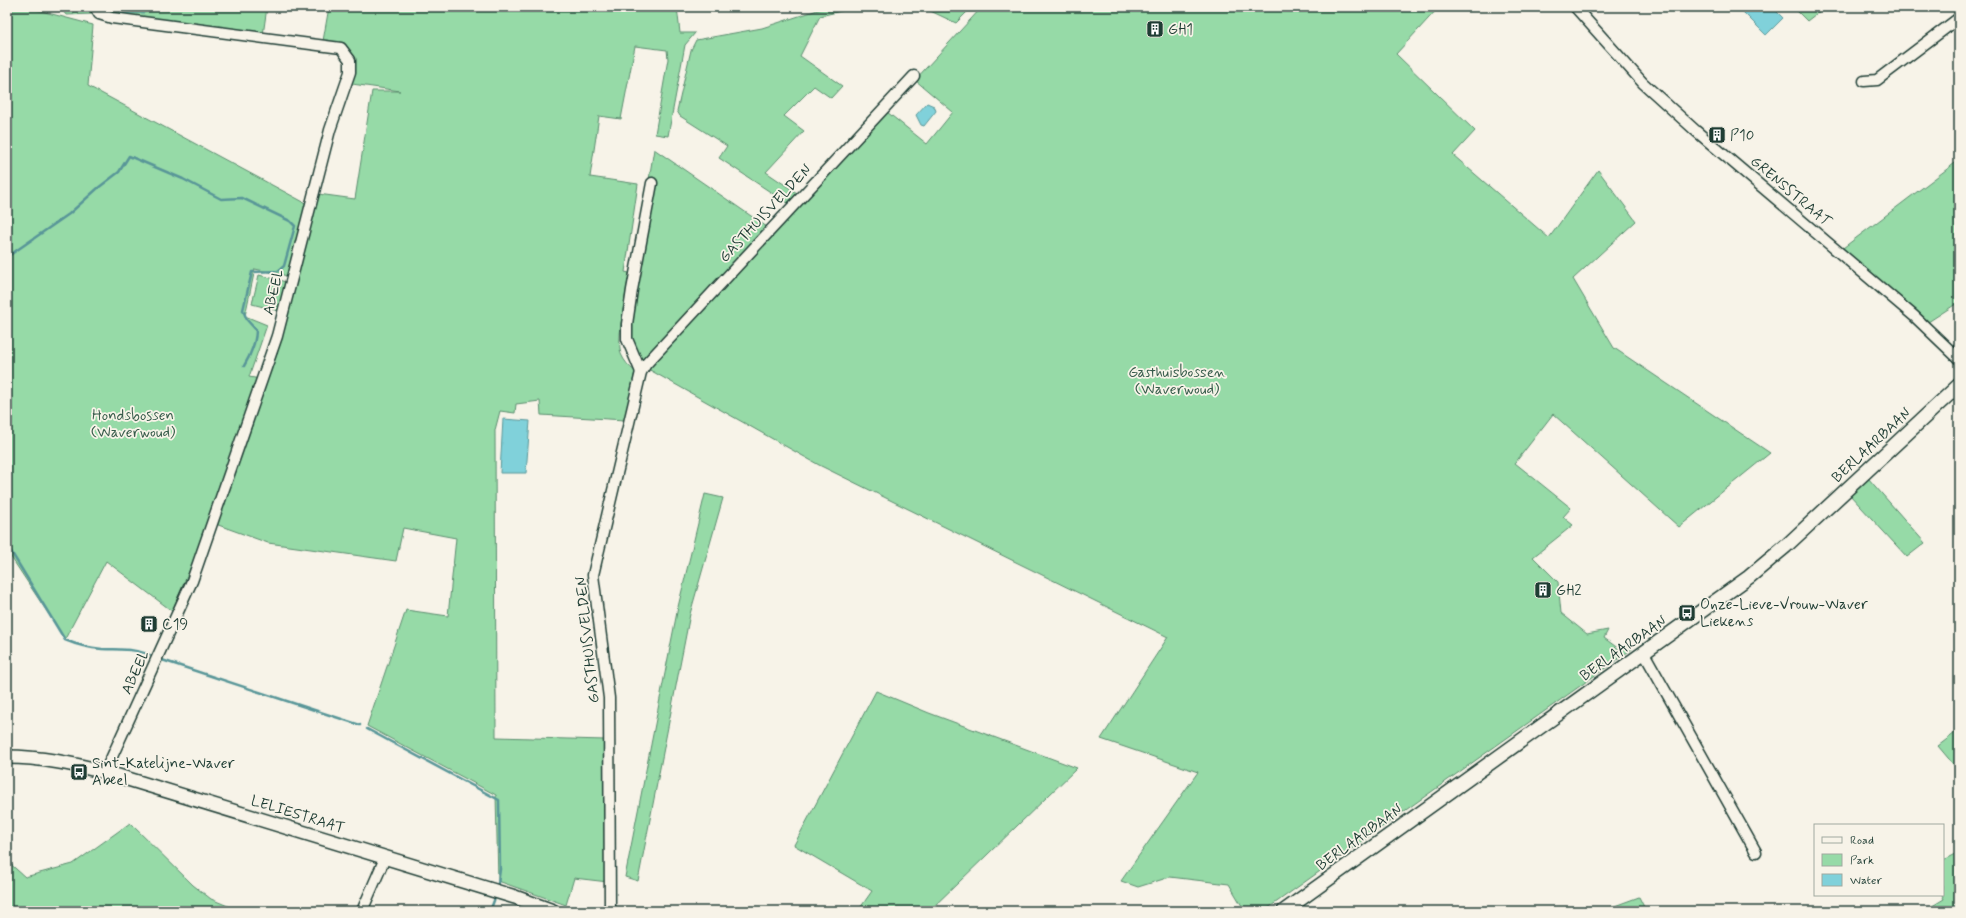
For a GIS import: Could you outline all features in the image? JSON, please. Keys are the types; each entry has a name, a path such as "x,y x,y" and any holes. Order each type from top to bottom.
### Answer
{"street":[{"name":"ABEEL","path":"95,7 99,14 112,18 341,48 350,60 348,78 330,130 275,343 192,580 106,772"},
{"name":"GRENSSTRAAT","path":"1575,7 1643,83 1696,131 1914,316 1959,359"},
{"path":"1864,81 1877,80 1959,18"},
{"name":"GASTHUISVELDEN","path":"610,911 609,698 594,575 641,372 646,364 914,76"},
{"path":"641,372 627,339 627,324 652,183"},
{"name":"BERLAARBAAN","path":"1284,911 1749,577 1786,546 1959,385"},
{"path":"1644,653 1756,852"},
{"name":"LELIESTRAAT","path":"7,757 28,757 62,762 106,772 515,897 553,911"},
{"path":"362,911 385,858"}],"green space":[{"name":"Hondsbossen (Waverwoud)","path":"7,7 26,7 93,25 88,86 309,205 288,276 255,269 245,316 267,325 249,377 266,380 288,313 318,194 355,199 372,91 400,91 352,84 354,61 351,51 342,44 323,41 329,7 677,7 680,33 695,33 685,45 668,136 655,134 668,59 667,50 635,46 621,119 599,116 590,177 638,184 625,272 629,273 622,314 620,337 621,354 627,364 635,371 625,420 541,415 540,401 516,404 515,413 500,411 495,430 496,737 605,740 608,882 574,878 566,905 498,881 496,795 367,726 406,610 448,616 456,538 403,528 396,561 268,543 210,522 172,611 106,561 65,639 7,551"},
{"path":"60,7 91,7 93,14 66,15"},
{"path":"106,7 267,7 263,35 112,13"},
{"path":"827,7 858,7 820,16 800,56 842,86 831,98 814,86 784,116 804,131 766,172 800,195 787,203 719,158 727,146 680,116 677,111 691,50 696,40 762,28"},
{"path":"922,7 972,7 956,23"},
{"name":"Gasthuisbossen (Waverwoud)","path":"982,7 1439,7 1396,54 1475,131 1453,155 1549,238 1598,170 1636,221 1573,279 1614,348 1770,453 1679,527 1553,414 1515,463 1571,508 1563,517 1573,525 1533,557 1558,582 1561,613 1587,634 1608,630 1604,638 1619,649 1626,645 1632,649 1264,911 1245,911 1229,884 1170,877 1138,887 1121,881 1198,772 1101,739 1168,637 819,465 648,369 887,112 927,144 953,112 915,80"},
{"path":"1793,7 1825,7 1807,21"},
{"path":"654,149 767,227 641,364 628,347 636,302 636,259"},
{"path":"1959,160 1959,302 1925,324 1839,251"},
{"path":"259,275 286,282 279,311 252,304"},
{"path":"1868,478 1925,543 1907,557 1849,494"},
{"path":"705,494 723,498 690,614 638,881 625,877 678,607"},
{"path":"876,691 929,713 1077,768 929,911 858,911 872,891 794,845"},
{"path":"1959,730 1959,771 1938,746"},
{"path":"130,823 193,885 211,899 240,911 7,911 7,861 25,877 73,864"},
{"path":"1959,852 1959,911 1924,911 1944,899 1942,896 1944,896 1944,860"},
{"path":"1639,897 1646,911 1601,911"}],"water":[{"path":"109,7 145,9 144,13 126,13"},
{"path":"1738,7 1772,7 1783,18 1766,35"},
{"path":"927,103 934,106 936,111 924,126 921,125 916,115"},
{"path":"503,419 530,421 526,473 500,473"}],"waterway":[{"path":"7,257 69,214 98,188 119,172 129,156 183,179 221,199 242,198 290,221 295,226 284,266 278,271 252,272 243,310 247,320 256,330 256,335 253,348 244,366"},
{"path":"7,545 65,640 88,647 135,651 154,657"},
{"path":"162,660 360,725"},
{"path":"367,729 499,800 500,869 498,884"},
{"path":"490,911 495,898"}],"place":[{"name":"GH1","path":"1155,29"},
{"name":"P10","path":"1717,135"},
{"name":"GH2","path":"1543,590"},
{"name":"Onze-Lieve-Vrouw-Waver Liekens","path":"1687,613"},
{"name":"C19","path":"149,624"},
{"name":"Sint-Katelijne-Waver Abeel","path":"79,772"}]}
